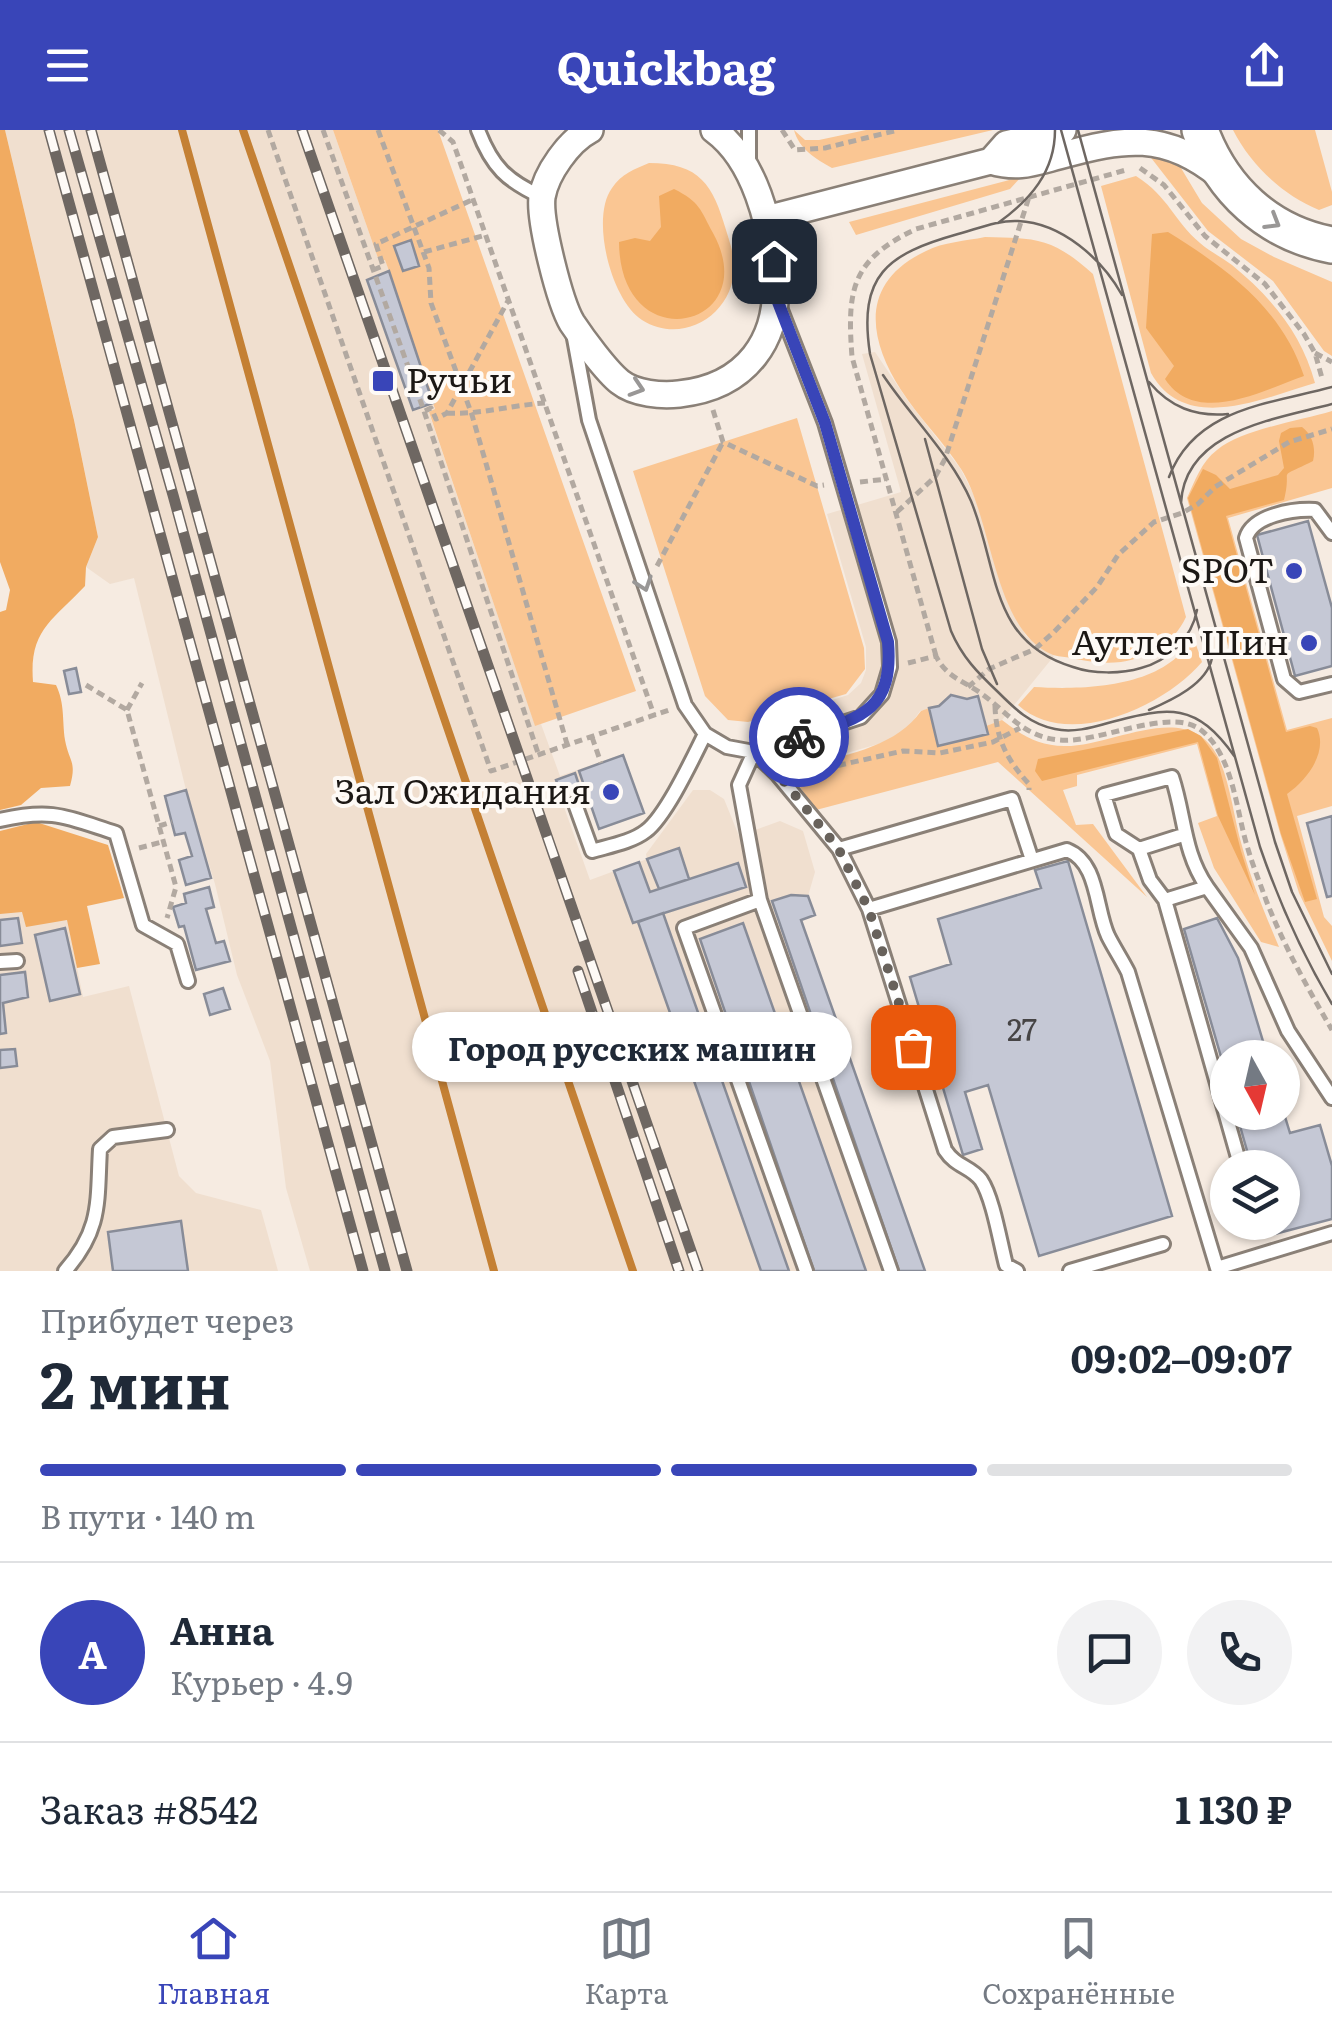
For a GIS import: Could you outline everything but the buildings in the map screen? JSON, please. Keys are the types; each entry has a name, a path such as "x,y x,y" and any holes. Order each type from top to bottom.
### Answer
{"main road":[{"path":"1200,130 1225,180 1254,210 1270,222 1332,245"}],"street":[{"path":"590,130 555,166 542,197 553,265 570,320 622,384 661,396 707,392 739,374 766,342 778,302 766,219 749,176 728,140 714,130"},
{"path":"766,219 1000,145 1062,130"},
{"path":"1000,145 1012,168 1132,140 1177,148 1202,161 1225,180"}],"lane":[{"path":"478,130 488,155 505,176 542,197"},
{"path":"749,130 749,176"},
{"path":"570,320 589,420 685,705 705,734 727,747 754,752 861,717 882,694 890,668 888,642 825,423 778,302"},
{"path":"1332,533 1315,510 1302,509 1256,522 1246,538 1284,680 1300,692 1332,684"},
{"path":"575,804 592,852 642,834 651,827 684,776 705,734"},
{"path":"754,752 778,774 838,848 869,910 945,1150 953,1163 972,1171 983,1182 1006,1264 1017,1271"},
{"path":"754,752 739,785 760,900 891,1271"},
{"path":"1237,1150 1165,900 1150,880 1138,848 1116,834 1104,795 1172,777 1185,814 1183,835 1195,870 1251,948 1288,1032 1332,1098"},
{"path":"838,848 1012,798 1032,860"},
{"path":"0,820 34,812 55,814 116,833 143,924 177,944 188,981"},
{"path":"1138,848 1183,835"},
{"path":"869,910 1067,850 1080,855 1088,866 1107,934 1128,972 1211,1269 1332,1233"},
{"path":"1165,900 1206,887"},
{"path":"760,900 684,928 806,1271"},
{"path":"0,962 17,961"},
{"path":"65,1271 88,1244 97,1209 100,1149 113,1137 167,1130"},
{"path":"1070,1271 1163,1244"}],"path":[{"path":"268,130 490,770 685,705"},
{"path":"323,130 424,411 538,754"},
{"path":"378,130 429,268 431,303 472,414 567,744"},
{"path":"439,130 453,142 474,199 654,715"},
{"path":"782,130 795,150 825,148 898,130"},
{"path":"1322,378 1315,353 1288,311 1264,284 1204,236 1164,184 1139,166 916,229 884,244 858,274 849,314 852,357 942,670 1020,728 1057,740 1099,737 1165,723 1190,723 1204,733 1222,756 1248,849 1288,952 1332,1030"},
{"path":"896,513 935,477 945,459 1029,197"},
{"path":"372,270 383,266 376,244 474,199"},
{"path":"424,252 486,235"},
{"path":"424,411 431,408 436,420 447,413 509,299"},
{"path":"1315,353 1332,362"},
{"path":"707,392 724,442 817,486 886,479"},
{"path":"447,413 472,414 509,405 545,403"},
{"path":"968,686 989,669 1035,649 1097,588 1118,555 1154,522 1198,504 1215,486 1289,442 1332,429"},
{"path":"642,580 662,562 724,442"},
{"path":"890,668 936,656"},
{"path":"127,710 142,682"},
{"path":"86,685 127,710 176,887 162,935"},
{"path":"995,706 1009,762 1029,784 1029,790"},
{"path":"778,774 812,774 903,751 940,754 1000,738 1020,728"},
{"path":"592,736 601,763"},
{"path":"159,826 172,822"}],"shaded area":[{"path":"0,130 5,130 98,537 86,567 85,586 45,628 33,664 33,682 56,685 59,692 65,740 73,766 70,786 41,788 21,805 0,810 0,612 6,610 10,590 0,562"},
{"path":"5,130 333,130 379,261 385,259 435,410 429,413 535,725 541,724 560,776 623,754 644,814 599,830 583,785 559,793 590,880 647,859 646,854 693,790 710,790 724,799 739,836 780,821 803,831 815,872 808,896 815,915 801,921 925,1271 310,1271 286,1188 270,1061 237,975 134,578 110,584 86,567 98,537"},
{"path":"333,130 438,130 636,691 535,726 429,412 435,409 389,271 385,260 379,261"},
{"path":"794,130 805,140 819,140 866,130 993,130 832,168 804,148"},
{"path":"1233,130 1315,130 1332,205 1319,210 1280,187 1258,167"},
{"path":"1145,150 1178,163 1202,203 1241,239 1332,282 1332,356 1324,351 1273,281 1208,231"},
{"path":"649,163 681,167 702,180 716,201 732,249 732,284 725,299 716,311 689,327 658,327 642,320 621,295 607,258 603,218 606,201 620,179"},
{"path":"1136,176 1156,192 1200,243 1232,265 1272,303 1302,348 1315,383 1227,407 1184,403 1166,392 1151,373 1101,186"},
{"path":"1021,177 1010,189 856,235 849,222"},
{"path":"674,189 702,212 724,266 720,291 706,309 686,318 663,317 641,305 625,280 619,242 635,238 650,241 661,227 659,196"},
{"path":"1168,232 1231,275 1267,310 1282,330 1304,376 1231,401 1194,401 1178,393 1165,379 1174,366 1146,328 1152,234"},
{"path":"985,237 1044,242 1067,253 1093,274 1186,617 1168,642 1142,657 1093,662 1053,655 1033,642 1006,599 972,490 961,469 901,390 881,350 876,312 889,278 933,248"},
{"path":"875,352 960,468 976,499 1009,606 1026,636 1054,656 1002,720 986,726 988,734 938,746 929,709 920,711 909,727 885,742 788,770 772,719 848,695 861,683 866,670 866,647 827,514 901,492 862,354"},
{"path":"1332,411 1332,488 1228,518 1287,730 1332,718 1332,806 1297,816 1324,917 1332,926 1332,961 1299,893 1280,833 1187,498 1207,460 1228,443 1256,431"},
{"path":"797,418 864,648 865,669 846,694 748,722 728,720 705,696 633,471"},
{"path":"1302,427 1313,442 1313,461 1287,474 1284,500 1226,516 1286,732 1310,726 1317,728 1320,737 1314,764 1287,794 1317,899 1305,902 1281,834 1188,498 1203,469 1230,489 1278,475 1284,468 1281,433"},
{"path":"1193,636 1202,662 1165,694 1141,707 1088,723 1063,724 1039,718 1018,705 1034,687 1100,686 1145,676 1181,653"},
{"path":"929,708 939,746 987,734 986,726 1002,720 1031,739 1064,746 1169,727 1188,730 1205,739 1222,767 1250,871 1279,947 1261,942 1214,868 1198,823 1217,816 1197,744 1077,775 1077,786 1063,790 1076,825 1093,824 1147,897 998,762 816,810 788,770 878,744"},
{"path":"1188,729 1201,736 1217,758 1255,895 1218,816 1198,742 1042,781 1035,771 1038,759"},
{"path":"36,822 108,845 124,898 87,906 100,964 77,968 67,920 26,927 22,912 0,914 0,831"},
{"path":"59,879 83,997 129,986 179,1176 196,1193 261,1210 278,1271 0,1271 0,890"}],"waterway":[{"path":"182,130 494,1271"},
{"path":"243,130 633,1271"}],"tram line":[{"path":"998,223 1038,184 1051,159 1055,130"},
{"path":"1061,130 1260,847 1292,927 1332,1004"},
{"path":"1078,130 1275,842 1292,892 1332,974"},
{"path":"1122,295 1092,256 1065,236 1034,223 995,223 913,250 883,272 869,305 870,354 951,631 977,671 1017,710 1046,727 1075,730 1149,713 1180,713 1207,726 1235,757"},
{"path":"883,375 963,484 1011,621 1026,640 1046,655 1089,671 1141,668 1177,647 1190,630 1197,610"},
{"path":"1149,382 1184,408 1205,414 1228,414"},
{"path":"1169,477 1181,454 1215,423 1237,412 1332,387"},
{"path":"1181,503 1186,478 1216,444 1261,423 1332,404"},
{"path":"925,439 982,649 997,684"},
{"path":"1149,710 1196,683 1212,658"}],"railway":[{"path":"49,130 363,1271"},
{"path":"69,130 385,1271"},
{"path":"91,130 407,1271"},
{"path":"302,130 698,1271"},
{"path":"578,971 679,1271"}],"way so far":[{"path":"799,737 754,752 778,774 838,848 869,910 913,1047"}],"place":[{"name":"Ручьи","path":"383,381"},
{"name":"SPOT","path":"1294,571"},
{"name":"Аутлет Шин","path":"1309,643"},
{"name":"Зал Ожидания","path":"611,792"},
{"name":"Город русских машин","path":"913,1047"}],"route":[{"path":"774,261 778,302 825,423 888,642 890,668 882,694 861,717 799,737"}]}
